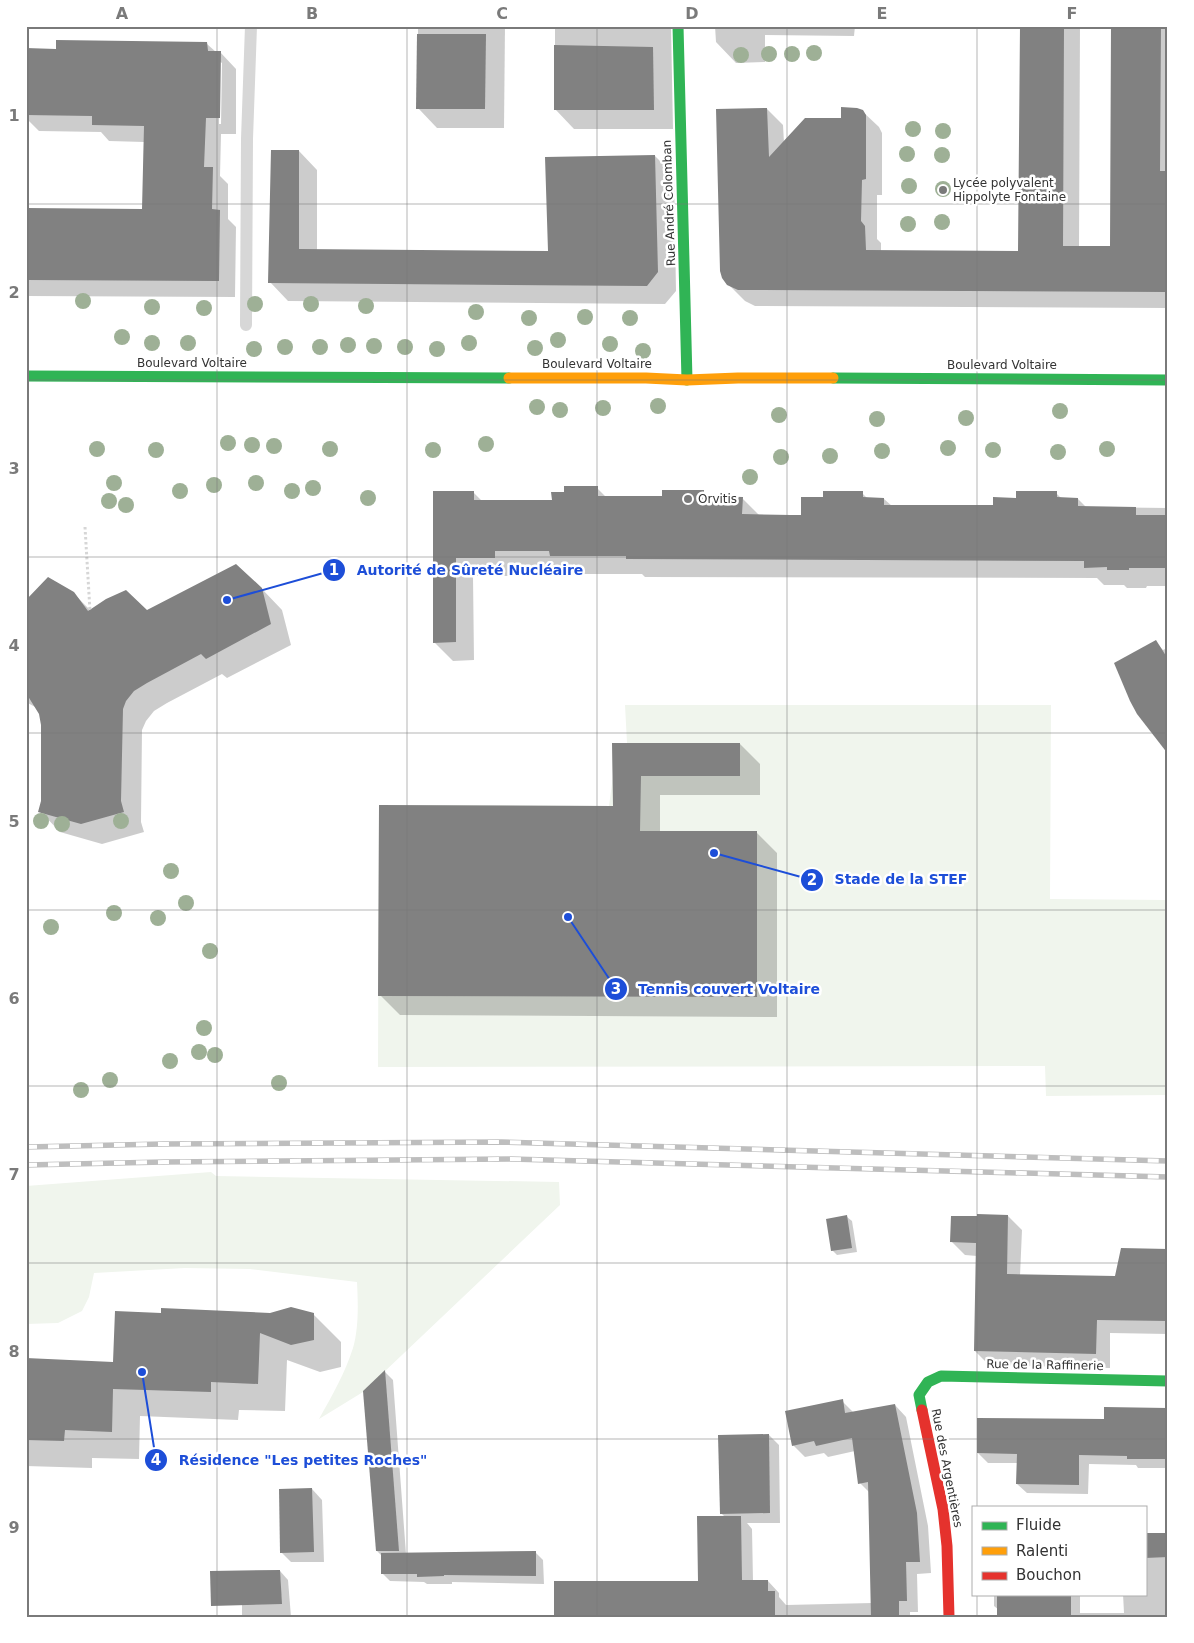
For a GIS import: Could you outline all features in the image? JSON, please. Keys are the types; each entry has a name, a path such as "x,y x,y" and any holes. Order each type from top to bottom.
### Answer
{"street":[{"name":"Rue André Colomban","path":"678,26 687,380"},
{"name":"Boulevard Voltaire","path":"26,376 646,378 687,380 738,378 1168,380"},
{"name":"Rue de la Raffinerie","path":"924,1385 931,1378 941,1376 1168,1381"},
{"name":"Rue des Argentières","path":"924,1385 919,1396 943,1510 947,1546 949,1617"}],"lane":[{"path":"246,325 247,138 251,26"}],"path":[{"path":"85,527 90,611"}],"shaded area":[{"path":"625,705 1051,705 1050,899 1168,900 1168,1095 1046,1096 1045,1066 378,1067 379,805 609,806 613,776 612,743 627,743"},
{"path":"211,1172 216,1176 559,1182 560,1205 363,1392 319,1419 342,1375 353,1348 357,1324 357,1282 250,1269 185,1268 94,1273 89,1297 82,1311 58,1323 26,1324 26,1186"}],"building":[{"path":"1020,26 1064,26 1063,246 1110,246 1111,26 1161,26 1160,171 1168,171 1168,292 738,290 727,285 720,271 716,109 767,108 769,157 805,118 841,118 841,107 863,110 866,115 866,179 862,180 861,221 865,226 866,250 1018,251"},
{"path":"417,34 486,34 485,109 416,109"},
{"path":"56,40 207,42 208,51 221,51 220,118 206,118 204,167 213,167 212,209 220,210 219,281 26,280 26,208 142,209 144,126 92,125 92,116 26,115 26,48 56,49"},
{"path":"554,45 653,47 654,110 554,110"},
{"path":"271,150 299,150 299,249 548,251 545,157 655,155 658,272 647,286 268,283"},
{"path":"564,486 598,486 598,496 662,496 662,490 704,490 704,496 743,497 742,514 791,515 801,515 801,497 823,497 823,491 863,491 863,497 884,498 884,505 993,505 993,497 1016,498 1016,491 1057,491 1057,497 1078,498 1078,506 1136,507 1136,515 1168,515 1168,568 1107,570 1107,567 1084,568 1084,561 626,559 626,556 550,556 549,551 495,551 495,558 456,558 456,642 433,643 433,491 474,491 474,500 552,500 551,492 564,492"},
{"path":"236,564 262,588 271,624 206,659 201,654 134,691 126,701 123,709 121,801 124,812 81,824 38,812 41,801 41,725 39,714 26,693 26,600 48,577 74,592 88,611 106,599 126,590 147,610"},
{"path":"1156,640 1168,659 1168,754 1137,714 1114,663"},
{"path":"612,743 740,743 740,776 641,776 640,831 757,831 757,997 378,996 379,805 613,806"},
{"path":"977,1214 1008,1215 1007,1274 1115,1276 1121,1248 1168,1249 1168,1321 1097,1320 1096,1354 974,1351 976,1243 950,1242 951,1216 977,1216"},
{"path":"847,1215 852,1248 831,1251 826,1219"},
{"path":"291,1307 314,1313 314,1340 291,1345 260,1333 258,1384 211,1382 211,1392 113,1389 112,1432 65,1430 64,1441 26,1440 26,1358 113,1362 115,1311 161,1313 161,1308 270,1313"},
{"path":"385,1370 399,1551 376,1551 363,1391"},
{"path":"843,1399 845,1413 895,1404 917,1513 920,1562 906,1562 907,1601 899,1601 899,1617 871,1617 868,1482 858,1484 852,1438 816,1446 814,1441 792,1446 785,1411"},
{"path":"1104,1407 1168,1408 1168,1459 1127,1459 1127,1456 1079,1455 1079,1485 1016,1484 1017,1454 977,1453 977,1418 1104,1419"},
{"path":"769,1434 770,1513 720,1514 718,1435"},
{"path":"312,1488 314,1552 280,1553 279,1489"},
{"path":"697,1516 741,1516 742,1580 768,1580 768,1591 775,1591 775,1617 554,1617 554,1581 698,1581"},
{"path":"1146,1533 1168,1533 1168,1557 1146,1558"},
{"path":"536,1551 536,1576 444,1575 417,1577 417,1574 381,1574 381,1553"},
{"path":"280,1570 282,1604 211,1606 210,1571"},
{"path":"997,1596 1071,1596 1071,1617 997,1617"}],"railway":[{"path":"26,1147 163,1144 502,1142 1168,1161"},
{"path":"26,1165 511,1159 1168,1177"}],"traffic: fast":[{"path":"678,26 687,380"},
{"path":"26,376 509,378"},
{"path":"833,378 1168,380"},
{"path":"922,1410 919,1395 928,1382 941,1376 1168,1381"}],"traffic: slow":[{"path":"509,378 646,378 687,380 833,378"}],"traffic: jam":[{"path":"922,1410 943,1509 947,1546 949,1617"}],"place":[{"name":"Lycée polyvalent Hippolyte Fontaine","path":"943,190"},
{"name":"Orvitis","path":"688,499"},
{"name":"Autorité de Sûreté Nucléaire","path":"227,600"},
{"name":"Stade de la STEF","path":"714,853"},
{"name":"Tennis couvert Voltaire","path":"568,917"},
{"name":"Résidence \"Les petites Roches\"","path":"142,1372"}]}
